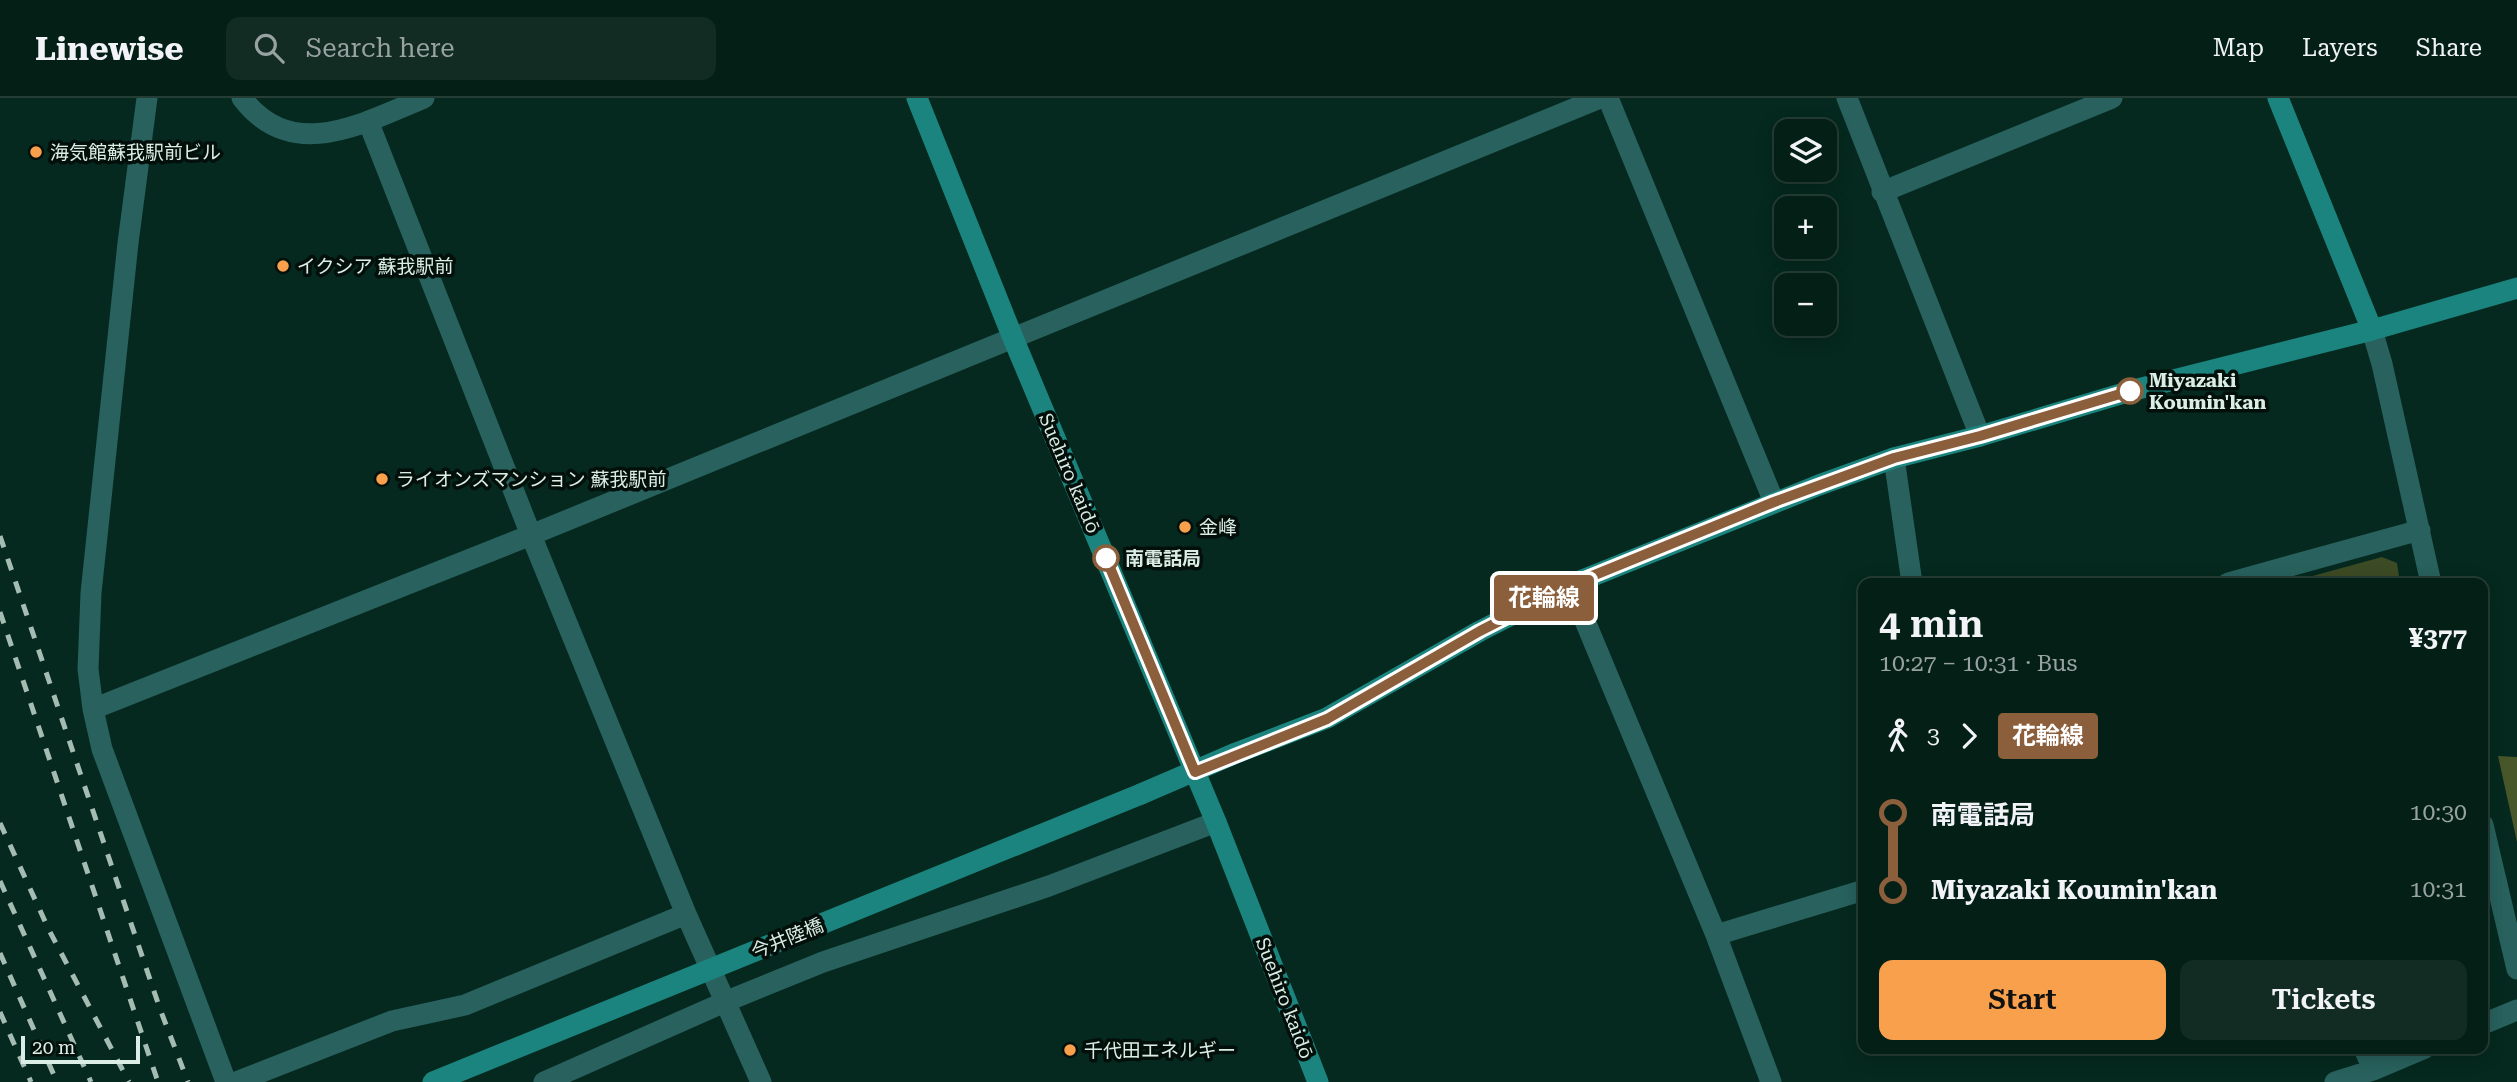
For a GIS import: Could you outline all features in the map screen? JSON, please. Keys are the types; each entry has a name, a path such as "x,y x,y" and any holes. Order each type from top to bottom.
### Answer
{"street":[{"path":"147,98 128,243 91,593 88,669 102,749 226,1082"},
{"path":"242,98 263,119 285,131 308,136 329,134 424,98"},
{"name":"Suehiro kaidō","path":"917,98 1013,338 1216,822 1318,1082"},
{"path":"93,709 531,535 1600,98"},
{"path":"1608,98 1774,502"},
{"path":"1847,98 1980,436"},
{"path":"1882,192 2112,98"},
{"path":"2278,98 2372,330 2430,578"},
{"path":"368,121 531,535 686,914 761,1082"},
{"name":"今井陸橋","path":"433,1082 1327,719 1480,631 1570,585 1774,502 1894,458 1980,436 2134,390 2372,330 2517,288"},
{"path":"1894,458 1911,578"},
{"path":"2246,578 2420,530"},
{"path":"1570,585 1716,935 1771,1082"},
{"path":"544,1082 727,1001 823,962 1049,886 1216,822"},
{"path":"2488,846 2517,969"},
{"path":"1716,935 1858,892"},
{"path":"236,1082 465,1005 686,914"},
{"path":"2488,1022 2517,1010"},
{"path":"2366,1054 2373,1070"},
{"path":"2335,1082 2411,1054"}],"green space":[{"path":"2382,557 2397,563 2399,578 2305,578"},
{"path":"2498,756 2517,757 2517,842"}],"railway":[{"path":"0,536 160,1009 188,1082"},
{"path":"0,612 158,1082"},
{"path":"0,823 49,930 129,1082"},
{"path":"0,881 91,1082"},
{"path":"0,953 57,1082"},
{"path":"0,1012 31,1082"}],"bus line":[{"name":"花輪線","path":"1106,558 1195,772 1236,753 1327,719 1480,631 1570,585 1738,519 1774,502 1894,458 1980,436 2130,391"}],"place":[{"name":"海気館蘇我駅前ビル","path":"36,152"},
{"name":"イクシア 蘇我駅前","path":"283,266"},
{"name":"Miyazaki Koumin'kan","path":"2130,391"},
{"name":"ライオンズマンション 蘇我駅前","path":"382,479"},
{"name":"金峰","path":"1185,527"},
{"name":"南電話局","path":"1106,558"},
{"name":"千代田エネルギー","path":"1070,1050"}]}
